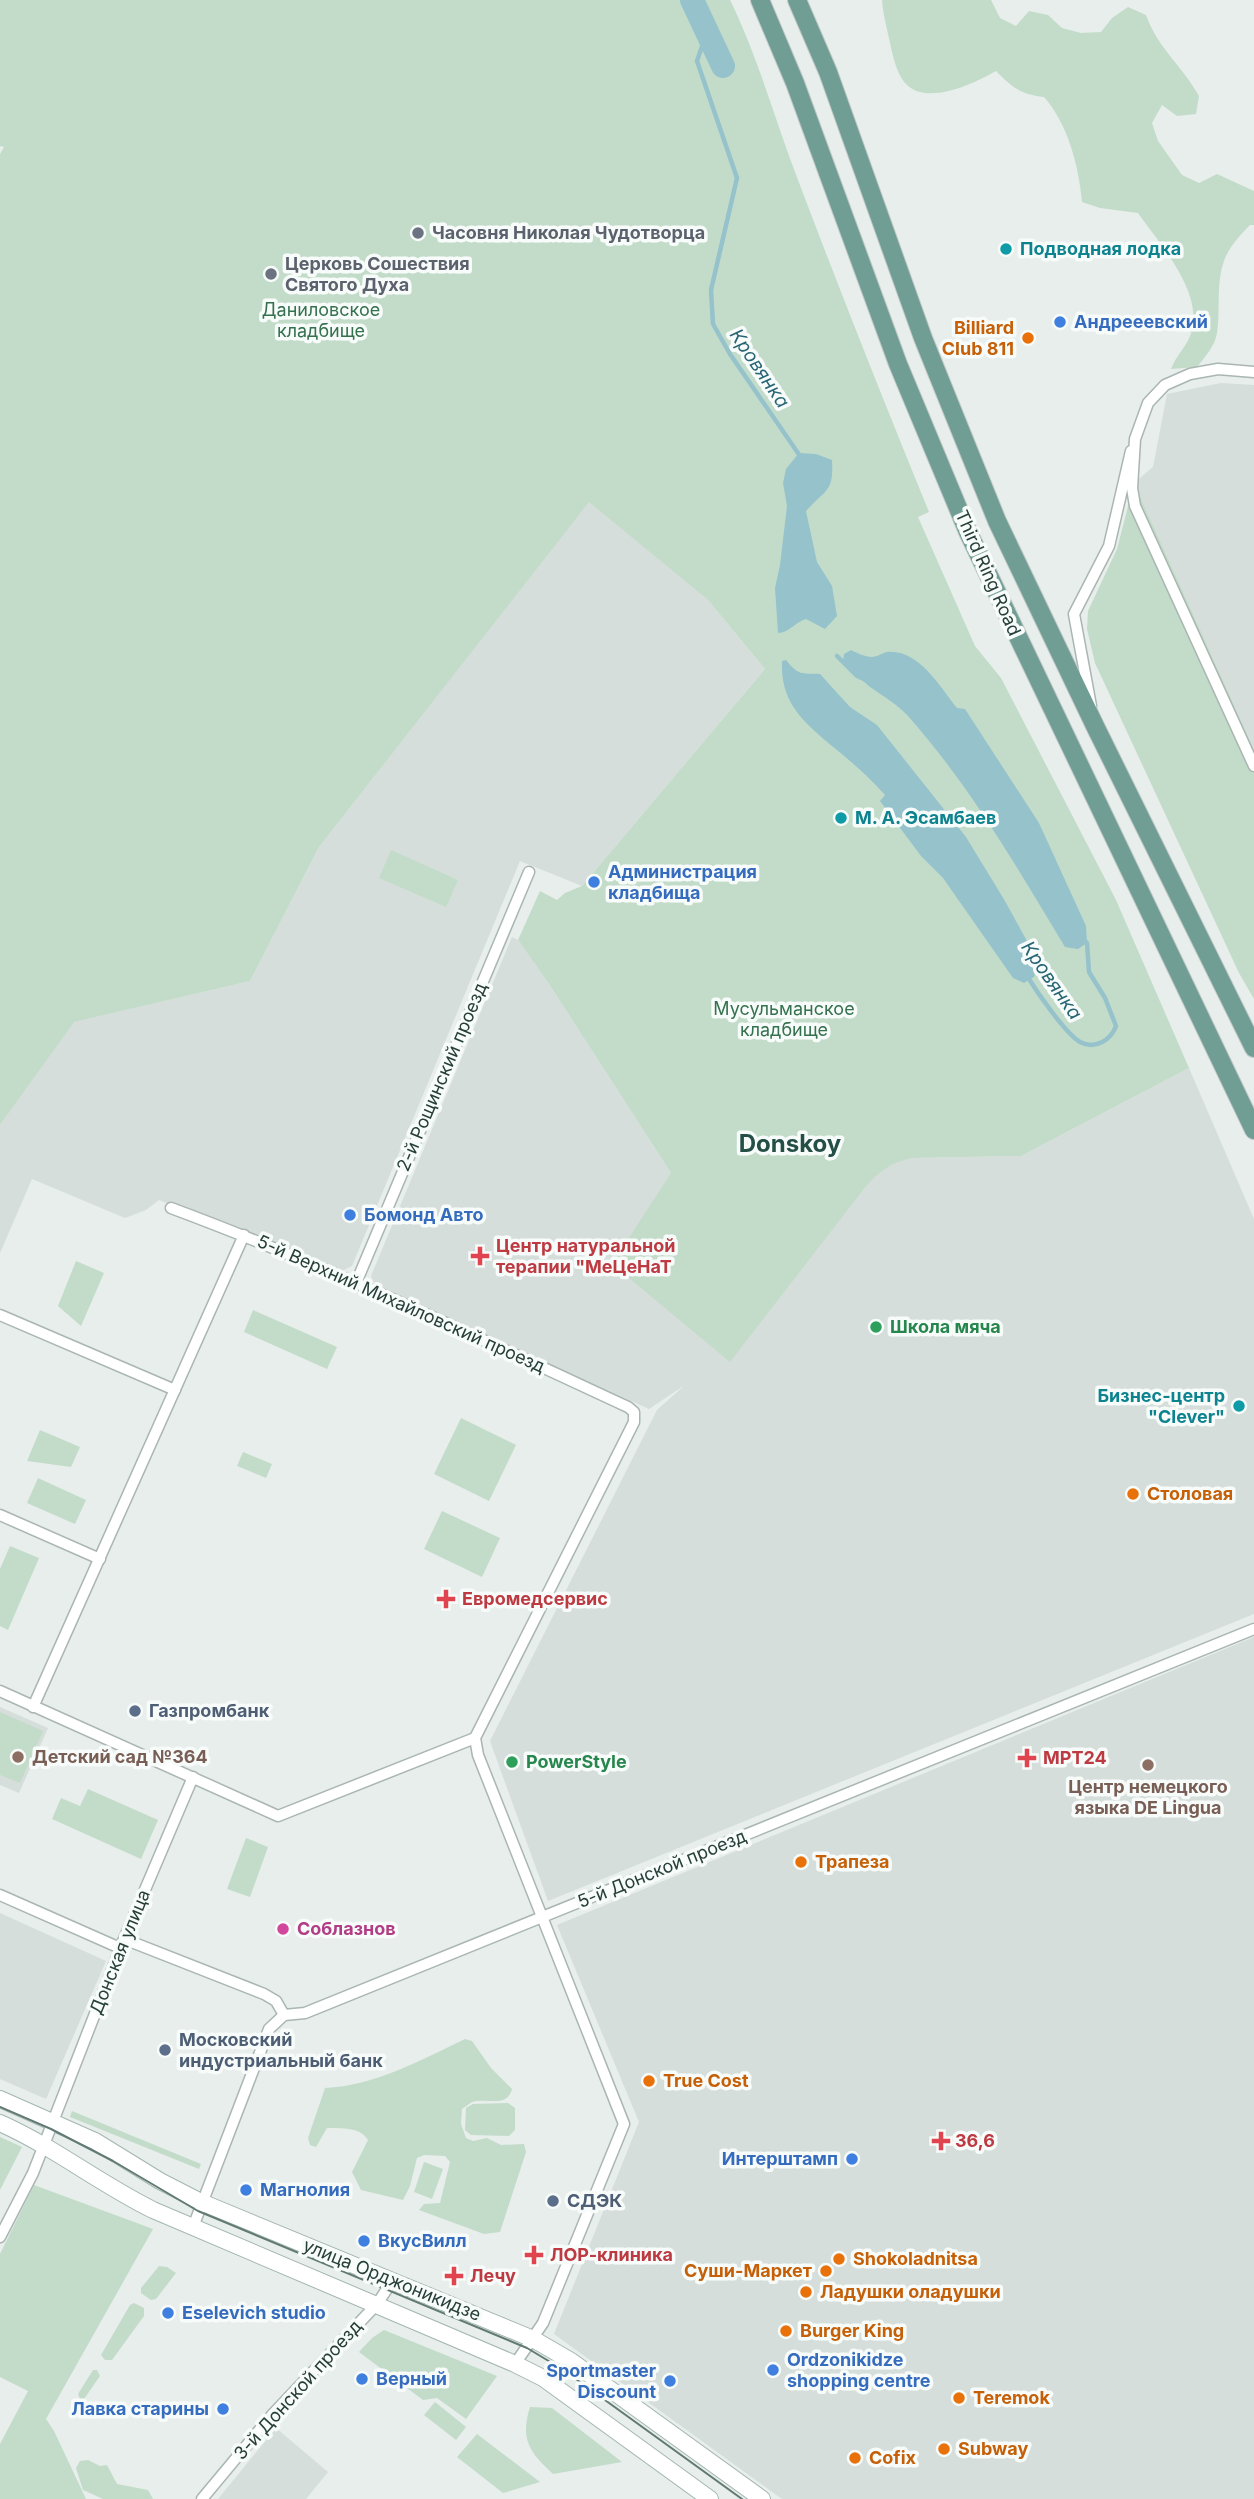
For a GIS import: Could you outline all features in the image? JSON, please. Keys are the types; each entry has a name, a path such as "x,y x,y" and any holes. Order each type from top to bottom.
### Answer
{"main road":[{"name":"Third Ring Road","path":"760,0 795,83 898,364 968,532 1254,1130"},
{"name":"Third Ring Road","path":"797,0 828,72 923,338 997,521 1254,1048"},
{"name":"улица Орджоникидзе","path":"0,2099 95,2141 160,2181 201,2202 533,2339 571,2361 762,2499"},
{"name":"улица Орджоникидзе","path":"0,2123 45,2145 125,2196 543,2378 710,2499"}],"street":[{"path":"1095,726 1074,614 1110,546 1125,470 1148,403 1165,385 1190,374 1218,369 1254,372"},
{"path":"1135,439 1132,488 1135,506 1254,766"},
{"name":"2-й Рощинский проезд","path":"356,1283 529,872"},
{"name":"5-й Верхний Михайловский проезд","path":"171,1208 244,1235 356,1283 628,1406 634,1412 634,1422 475,1738"},
{"path":"33,1707 244,1235"},
{"path":"0,1315 174,1390"},
{"path":"0,1515 100,1559"},
{"name":"5-й Донской проезд","path":"284,2015 306,2013 1254,1629"},
{"path":"0,1691 278,1816 475,1738 478,1755 624,2124 543,2323 515,2364"},
{"name":"Донская улица","path":"0,2237 45,2145 122,1943 193,1777"},
{"path":"0,1895 122,1943 264,1994 276,2001 284,2015 269,2029 193,2227"},
{"name":"3-й Донской проезд","path":"202,2499 272,2415 377,2304 393,2280"}],"shaded area":[{"path":"1221,383 1254,385 1254,749 1134,483 1153,467 1167,394"},
{"path":"589,501 708,600 765,669 582,886 520,861 352,1266 342,1271 159,1200 146,1210 125,1218 32,1179 0,1253 0,1125 73,1022 250,981 319,847"},
{"path":"512,937 518,940 549,984 671,1173 863,1190 880,1171 896,1161 913,1158 1021,1156 1189,1068 1254,1219 1254,1614 548,1901 490,1741 657,1410 685,1385 649,1409 375,1285 371,1276"},
{"path":"1254,1637 1254,2499 782,2499 554,2334 639,2122 557,1925"},
{"name":"Детский сад №364","path":"0,1707 48,1728 19,1793 0,1785"},
{"path":"0,1913 106,1961 46,2099 0,2079"},
{"path":"276,2428 328,2472 306,2499 218,2499"}],"green space":[{"path":"0,0 730,0 758,66 830,263 929,512 918,517 975,646 1001,678 1116,900 1189,1068 1021,1156 913,1158 885,1169 863,1190 730,1362 612,1264 671,1173 518,940 540,891 557,900 565,893 582,886 765,669 708,600 589,502 319,847 250,981 74,1022 0,1125 0,154 4,147 0,146"},
{"path":"882,0 991,0 1000,18 1016,26 1029,11 1048,15 1062,28 1081,33 1101,32 1112,18 1128,7 1146,15 1163,47 1199,96 1196,114 1177,116 1162,105 1152,123 1158,141 1182,175 1199,183 1217,174 1254,191 1254,225 1250,225 1243,232 1226,256 1221,275 1216,338 1197,367 1171,369 1190,336 1193,315 1191,299 1177,268 1138,213 1100,208 1082,202 1071,146 1060,120 1044,97 1017,89 996,71 950,90 925,93 914,90 905,83 897,69"},
{"path":"1134,483 1254,749 1254,999 1239,973 1095,663 1087,629 1088,611 1117,549"},
{"path":"391,850 458,880 446,907 379,878"},
{"path":"76,1261 104,1273 81,1326 58,1306"},
{"path":"253,1310 337,1347 327,1369 244,1332"},
{"path":"461,1418 516,1445 489,1501 434,1474"},
{"path":"40,1430 80,1447 71,1467 27,1461"},
{"path":"243,1452 272,1464 266,1478 237,1466"},
{"path":"38,1478 86,1500 75,1524 27,1503"},
{"path":"442,1511 500,1538 482,1577 424,1549"},
{"path":"10,1546 39,1558 8,1630 0,1626 0,1569"},
{"name":"Детский сад №364","path":"0,1712 43,1731 20,1783 0,1775"},
{"path":"88,1789 158,1820 141,1859 52,1819 61,1798 80,1806"},
{"path":"246,1838 268,1847 250,1897 227,1889"},
{"path":"465,2039 472,2041 491,2068 512,2089 510,2095 502,2100 475,2101 462,2109 461,2124 466,2138 473,2141 487,2138 501,2145 524,2144 526,2152 500,2232 484,2234 419,2210 424,2204 440,2203 450,2162 445,2156 424,2155 417,2158 410,2186 403,2200 361,2190 352,2172 368,2140 360,2132 327,2128 316,2147 310,2145 308,2138 325,2088 379,2077"},
{"path":"508,2103 515,2108 515,2130 509,2136 471,2135 465,2130 466,2108 473,2104"},
{"path":"72,2111 201,2164 199,2169 70,2117"},
{"path":"0,2137 22,2147 0,2190"},
{"path":"424,2162 443,2169 432,2199 414,2192"},
{"path":"34,2185 153,2229 46,2419 86,2499 0,2499 0,2444 28,2391 0,2377 0,2254"},
{"path":"159,2266 167,2267 176,2273 156,2299 151,2300 141,2293 141,2288"},
{"path":"134,2303 144,2308 144,2316 112,2360 105,2360 101,2355 130,2305"},
{"path":"384,2330 497,2376 466,2419 437,2398 423,2400 359,2352"},
{"path":"93,2370 97,2370 100,2376 84,2399 80,2399 78,2394"},
{"path":"435,2402 466,2427 456,2440 424,2415"},
{"path":"530,2407 552,2408 622,2462 553,2474 538,2459 529,2444 526,2428"},
{"path":"477,2434 540,2482 503,2493 457,2457"},
{"path":"88,2460 100,2466 107,2465 117,2484 148,2490 153,2499 103,2499 83,2490 76,2468 80,2461"}],"water":[{"path":"799,453 816,454 832,460 830,484 824,494 806,511 817,562 832,586 837,616 825,629 806,619 778,633 775,588 787,506 783,483 786,469"},
{"path":"851,650 869,657 887,652 909,657 928,671 957,708 965,709 1039,823 1086,926 1087,943 1078,949 1065,947 992,828 952,770 904,712 870,687 843,661 844,654"},
{"path":"786,660 801,673 820,674 850,707 877,725 966,837 1039,963 1034,977 1024,983 1013,978 943,878 921,856 880,801 885,795 797,712 785,690 782,661"}],"waterway":[{"name":"Кровянка","path":"692,0 723,66"},
{"name":"Кровянка","path":"707,32 697,61 737,178 711,290 713,324 730,354 800,456"},
{"name":"Кровянка","path":"837,656 857,676 866,680"},
{"name":"Кровянка","path":"1027,976 1052,1012 1074,1037 1091,1045 1102,1042 1116,1026 1105,998 1089,972 1085,941"}],"tram line":[{"path":"0,2107 51,2129 113,2161 198,2211 527,2348 562,2369 742,2499"}],"place":[{"name":"Часовня Николая Чудотворца","path":"418,233"},
{"name":"Подводная лодка","path":"1006,249"},
{"name":"Церковь Сошествия Святого Духа","path":"271,274"},
{"name":"Андрееевский","path":"1060,322"},
{"name":"Billiard Club 811","path":"1028,338"},
{"name":"М. А. Эсамбаев","path":"841,818"},
{"name":"Администрация кладбища","path":"594,882"},
{"name":"Бомонд Авто","path":"350,1215"},
{"name":"Центр натуральной терапии \"МеЦеНаТ","path":"480,1256"},
{"name":"Школа мяча","path":"876,1327"},
{"name":"Бизнес-центр \"Clever\"","path":"1239,1406"},
{"name":"Столовая","path":"1133,1494"},
{"name":"Евромедсервис","path":"446,1599"},
{"name":"Газпромбанк","path":"135,1711"},
{"name":"Детский сад №364","path":"18,1757"},
{"name":"МРТ24","path":"1027,1758"},
{"name":"PowerStyle","path":"512,1762"},
{"name":"Центр немецкого языка DE Lingua","path":"1148,1765"},
{"name":"Трапеза","path":"801,1862"},
{"name":"Соблазнов","path":"283,1929"},
{"name":"Московский индустриальный банк","path":"165,2050"},
{"name":"True Cost","path":"649,2081"},
{"name":"36,6","path":"941,2141"},
{"name":"Интерштамп","path":"852,2159"},
{"name":"Магнолия","path":"246,2190"},
{"name":"СДЭК","path":"553,2201"},
{"name":"ВкусВилл","path":"364,2241"},
{"name":"ЛОР-клиника","path":"534,2255"},
{"name":"Shokoladnitsa","path":"839,2259"},
{"name":"Суши-Маркет","path":"826,2271"},
{"name":"Лечу","path":"454,2276"},
{"name":"Ладушки оладушки","path":"806,2292"},
{"name":"Eselevich studio","path":"168,2313"},
{"name":"Burger King","path":"786,2331"},
{"name":"Ordzonikidze shopping centre","path":"773,2370"},
{"name":"Верный","path":"362,2379"},
{"name":"Sportmaster Discount","path":"670,2381"},
{"name":"Teremok","path":"959,2398"},
{"name":"Лавка старины","path":"223,2409"},
{"name":"Subway","path":"944,2449"},
{"name":"Cofix","path":"855,2458"}],"district":[{"name":"Donskoy","path":"790,1144"}],"park label":[{"name":"Даниловское кладбище","path":"321,320"},
{"name":"Мусульманское кладбище","path":"784,1019"}]}
